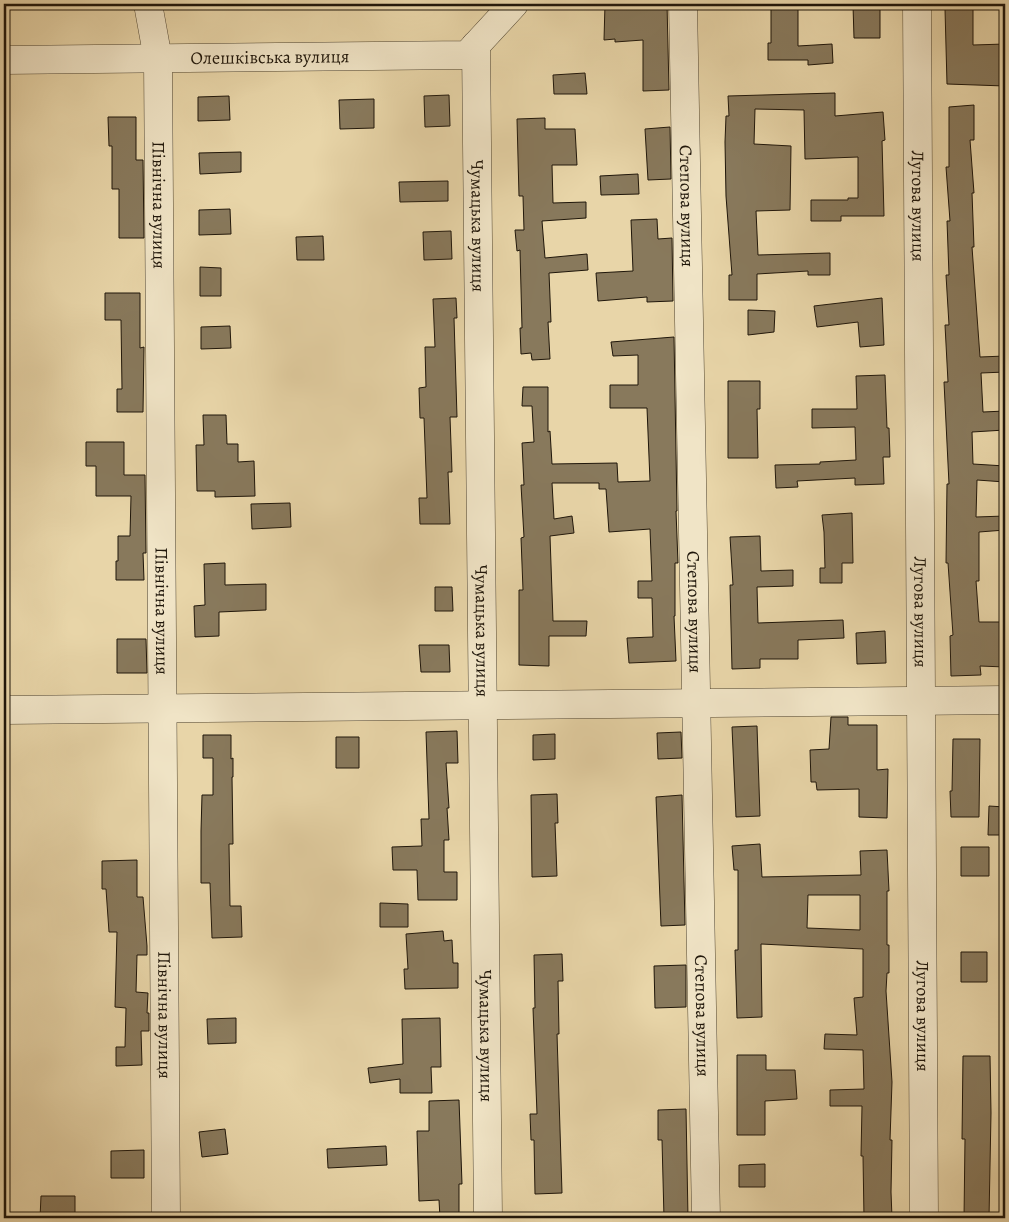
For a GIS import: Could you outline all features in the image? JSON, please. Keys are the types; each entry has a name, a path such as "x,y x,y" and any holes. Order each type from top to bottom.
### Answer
{"street":[{"name":"Північна вулиця","path":"148,4 158,58 166,1218"},
{"name":"Олешківська вулиця","path":"4,60 467,55 514,4"},
{"name":"Степова вулиця","path":"683,4 706,1218"},
{"name":"Лугова вулиця","path":"917,4 924,1218"},
{"name":"Чумацька вулиця","path":"476,45 488,1218"},
{"path":"4,710 1005,700"}],"building":[{"path":"605,4 667,4 669,90 643,91 643,40 615,42 615,39 604,40"},
{"path":"771,4 798,4 798,46 832,44 833,63 808,65 808,60 768,60 768,43 771,43"},
{"path":"853,5 880,5 880,38 854,38"},
{"path":"945,9 973,9 973,45 1005,44 1005,86 947,84"},
{"path":"585,73 587,94 554,94 553,75"},
{"path":"835,93 835,116 883,112 885,140 882,141 884,216 841,216 841,221 811,221 811,200 848,200 848,198 858,198 858,157 805,159 804,110 755,109 754,144 791,146 790,210 756,211 758,255 830,253 830,275 808,275 808,271 757,274 757,300 729,300 729,275 732,275 726,196 725,142 726,116 729,116 728,96"},
{"path":"449,95 450,126 425,127 424,96"},
{"path":"229,96 230,120 198,121 198,97"},
{"path":"374,99 374,128 340,129 339,100"},
{"path":"974,105 974,140 970,140 974,193 972,193 974,247 972,247 980,357 1005,356 1005,372 981,373 983,412 1005,411 1005,430 972,432 973,464 1005,466 1005,482 977,480 976,517 1005,516 1005,530 979,532 979,581 976,581 979,622 1005,622 1005,667 980,666 981,675 951,676 950,636 953,635 948,563 946,563 947,484 949,484 944,382 948,382 945,325 949,325 946,275 949,275 947,221 950,221 946,167 949,167 949,107"},
{"path":"108,117 136,117 136,160 143,160 144,238 119,238 119,189 112,189 112,146 109,146"},
{"path":"545,118 545,129 575,129 577,165 552,165 553,203 586,202 586,218 542,221 545,258 587,254 588,270 549,273 551,322 548,322 550,359 532,360 531,353 521,354 520,250 517,251 515,230 524,230 523,196 519,196 517,119"},
{"path":"670,127 671,179 648,180 645,129"},
{"path":"241,152 241,172 200,174 199,153"},
{"path":"638,174 639,194 601,195 600,176"},
{"path":"448,181 448,201 400,202 399,182"},
{"path":"230,209 231,234 199,235 199,210"},
{"path":"657,219 658,239 672,238 673,301 647,302 647,297 598,301 596,273 633,271 631,220"},
{"path":"451,231 452,259 424,260 423,232"},
{"path":"323,236 324,260 297,260 296,237"},
{"path":"200,267 221,268 221,296 200,296"},
{"path":"105,293 140,293 140,348 144,347 143,412 117,412 117,389 122,389 121,320 105,320"},
{"path":"456,298 457,318 454,318 457,417 450,417 452,472 448,472 450,524 420,524 419,498 427,498 424,418 420,418 419,388 426,387 425,347 435,347 433,299"},
{"path":"882,298 884,345 860,347 858,322 817,327 814,306"},
{"path":"748,310 775,311 774,332 748,335"},
{"path":"230,326 231,348 201,349 201,327"},
{"path":"674,337 678,563 675,563 674,616 676,661 629,663 627,638 653,637 652,598 638,598 638,581 652,581 650,529 609,532 606,489 599,489 599,483 552,483 554,519 572,516 574,533 550,536 553,621 587,621 586,636 549,636 549,666 519,665 519,590 523,590 521,538 524,537 521,485 524,485 522,443 534,442 532,406 522,406 523,387 548,387 548,432 550,431 552,464 617,463 618,482 650,481 647,408 610,408 610,385 638,385 638,355 613,356 611,342"},
{"path":"885,375 890,457 883,457 884,484 855,485 855,478 797,481 798,487 776,488 775,465 820,464 820,462 856,460 855,427 812,428 812,409 857,409 856,376"},
{"path":"728,381 760,381 760,409 757,409 758,458 728,458"},
{"path":"203,415 226,415 227,444 238,444 238,462 254,461 255,496 215,497 215,491 197,491 196,445 204,445"},
{"path":"86,442 124,442 124,475 145,475 146,553 143,553 144,580 116,580 118,536 130,536 131,496 96,496 96,466 86,466"},
{"path":"290,503 291,527 252,529 251,504"},
{"path":"852,513 853,563 842,563 842,583 820,583 820,568 825,568 822,515"},
{"path":"760,536 761,571 793,570 793,586 757,587 758,623 843,620 844,638 798,640 798,659 760,659 760,668 732,669 730,585 733,585 730,537"},
{"path":"225,563 225,585 266,584 266,610 219,612 219,636 195,637 194,606 205,605 204,564"},
{"path":"435,587 452,587 453,611 435,611"},
{"path":"885,631 886,663 857,664 856,633"},
{"path":"117,639 146,639 147,673 117,673"},
{"path":"419,645 449,645 450,672 421,672"},
{"path":"831,717 848,717 848,725 877,725 877,770 888,769 887,818 859,817 859,789 817,790 816,782 811,782 810,750 829,749"},
{"path":"757,726 760,816 736,817 732,727"},
{"path":"457,731 458,763 446,763 449,840 444,840 444,872 457,872 457,900 418,900 417,870 393,870 392,847 422,846 421,819 429,819 426,732"},
{"path":"681,732 682,758 658,759 657,733"},
{"path":"555,734 555,759 533,760 533,735"},
{"path":"203,735 231,735 231,759 233,758 233,844 229,844 230,906 241,906 242,937 212,938 210,883 201,883 202,795 213,795 213,758 203,758"},
{"path":"336,737 359,737 359,768 336,768"},
{"path":"953,739 980,739 979,817 951,817 950,791 952,791"},
{"path":"557,794 558,823 555,823 557,876 532,877 531,795"},
{"path":"682,795 685,925 661,926 656,797"},
{"path":"989,806 1005,807 1005,835 988,835"},
{"path":"760,844 762,877 861,875 860,851 887,850 889,891 887,891 887,945 889,945 889,973 887,973 886,991 892,1082 890,1140 892,1140 892,1218 864,1218 863,1156 861,1156 862,1106 830,1106 830,1090 864,1089 863,1050 824,1049 825,1034 857,1035 854,998 863,997 863,949 761,944 762,1017 737,1018 735,950 738,950 738,870 734,870 732,846","holes":["808,895 860,895 860,930 807,928"]},
{"path":"961,847 989,847 989,876 961,876"},
{"path":"137,860 137,897 143,897 147,955 137,955 136,992 148,993 147,1013 149,1013 149,1031 141,1031 142,1065 116,1066 116,1047 125,1047 126,1008 115,1007 117,932 109,932 106,889 102,889 102,861"},
{"path":"380,903 408,904 408,927 380,927"},
{"path":"443,931 444,941 452,940 453,963 458,963 458,988 405,989 404,969 408,969 406,934"},
{"path":"961,952 987,952 987,982 961,982"},
{"path":"562,954 563,981 558,981 559,1034 557,1034 562,1193 535,1194 534,1140 531,1140 530,1114 537,1114 533,1008 535,1008 534,955"},
{"path":"686,965 686,1007 655,1008 654,966"},
{"path":"236,1018 236,1043 208,1044 207,1019"},
{"path":"440,1018 441,1067 431,1067 432,1093 400,1093 400,1079 370,1083 368,1068 403,1064 402,1019"},
{"path":"737,1055 766,1055 766,1070 795,1070 797,1099 765,1101 765,1135 737,1135"},
{"path":"963,1056 990,1056 989,1218 964,1218 965,1139 962,1139"},
{"path":"459,1100 462,1184 459,1184 459,1218 440,1218 439,1200 419,1201 417,1131 429,1131 429,1101"},
{"path":"686,1109 688,1218 664,1218 662,1140 658,1140 658,1110"},
{"path":"225,1129 228,1154 202,1157 199,1132"},
{"path":"386,1146 387,1165 328,1168 327,1149"},
{"path":"144,1150 144,1178 111,1178 111,1151"},
{"path":"765,1164 765,1187 739,1187 739,1165"},
{"path":"41,1196 75,1196 75,1218 40,1218"}]}
